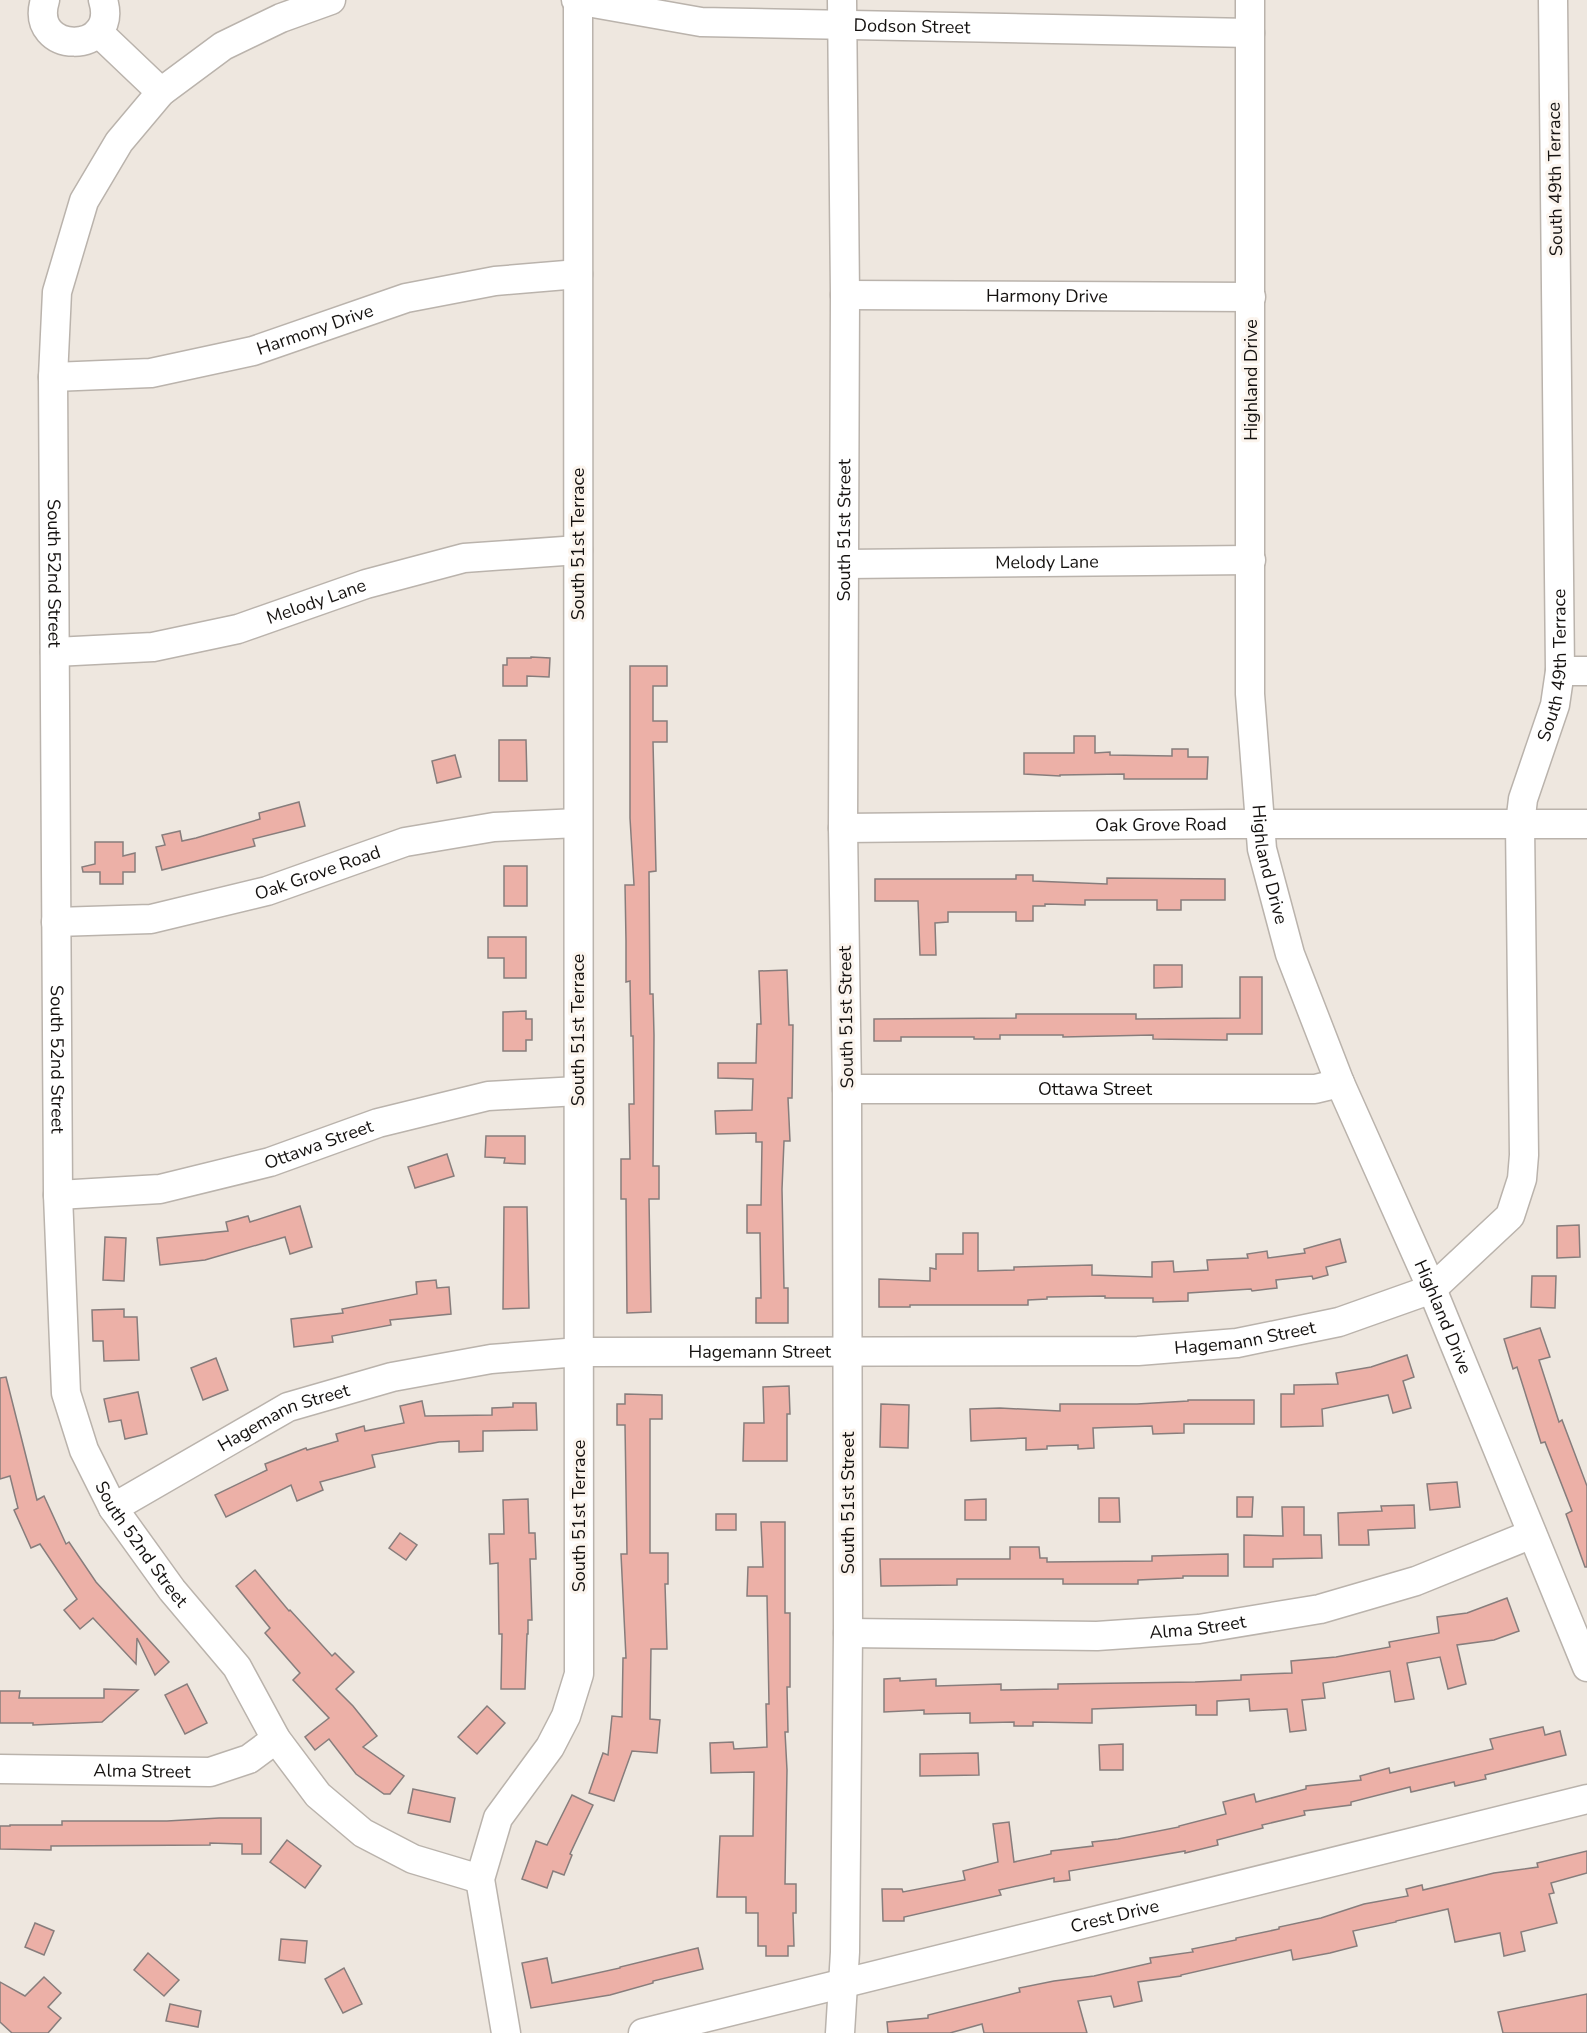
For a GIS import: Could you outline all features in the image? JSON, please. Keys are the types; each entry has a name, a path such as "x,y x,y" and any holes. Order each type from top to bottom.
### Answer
{"street":[{"path":"45,0 43,17 46,26 52,34 70,43 81,42 98,32 105,13 103,0"},
{"path":"98,32 161,92 223,46 281,18 331,0"},
{"name":"Dodson Street","path":"577,0 701,22 842,13 1250,33"},
{"name":"South 51st Terrace","path":"506,2033 480,1879 498,1818 550,1747 566,1716 579,1674 577,0"},
{"name":"Highland Drive","path":"1250,0 1250,694 1262,849 1290,954 1340,1083 1432,1289 1587,1667"},
{"name":"South 49th Terrace","path":"1432,1289 1510,1216 1522,1179 1524,1155 1520,824 1523,799 1555,705 1574,671 1553,0"},
{"name":"South 51st Street","path":"840,2033 844,1984 848,1633 847,1089 843,828 845,564 842,13"},
{"name":"South 52nd Street","path":"161,92 119,141 84,201 57,292 53,377 58,1195 66,1394 84,1450 113,1508 172,1590 237,1667 276,1739 318,1796 363,1833 413,1859 480,1879"},
{"name":"Harmony Drive","path":"53,377 151,373 253,351 406,298 495,281 578,274"},
{"name":"Harmony Drive","path":"844,295 1251,297"},
{"name":"Melody Lane","path":"55,652 153,647 238,629 366,584 464,558 578,550"},
{"name":"Melody Lane","path":"845,564 1251,560"},
{"name":"Oak Grove Road","path":"56,922 151,919 267,891 405,842 494,827 578,823"},
{"name":"Oak Grove Road","path":"843,828 1587,824"},
{"name":"Ottawa Street","path":"847,1089 1315,1089 1340,1083"},
{"name":"Ottawa Street","path":"58,1195 160,1189 270,1162 378,1123 488,1096 578,1091"},
{"name":"Hagemann Street","path":"113,1508 288,1407 392,1377 491,1359 579,1352 1138,1351 1237,1343 1339,1322 1432,1289"},
{"name":"Alma Street","path":"848,1633 1097,1636 1199,1629 1320,1609 1416,1581 1532,1534"},
{"name":"Alma Street","path":"0,1769 210,1772 249,1759 276,1739"},
{"name":"Crest Drive","path":"643,2033 1587,1799"}],"building":[{"path":"507,658 550,658 549,677 527,676 527,686 503,686 503,665 507,665"},
{"path":"630,666 667,666 667,686 653,686 653,721 667,721 667,742 653,742 656,871 649,872 650,994 653,994 654,1035 653,1166 659,1166 659,1199 649,1199 651,1312 627,1313 626,1199 621,1199 621,1159 630,1159 629,1104 634,1104 630,981 626,982 625,885 634,885 630,818"},
{"path":"1074,736 1095,736 1095,753 1110,752 1110,755 1172,756 1172,749 1188,749 1188,757 1208,757 1207,779 1124,779 1124,774 1060,776 1024,774 1024,753 1074,753"},
{"path":"499,740 526,740 527,781 499,781"},
{"path":"455,755 461,777 437,783 432,761"},
{"path":"299,802 305,826 253,839 255,846 162,870 156,847 165,845 162,835 180,831 182,841 196,838 260,819 259,813"},
{"path":"95,842 123,842 123,856 135,853 135,872 123,872 123,884 100,884 100,872 83,872 82,867 95,864"},
{"path":"504,866 527,866 527,906 504,906"},
{"path":"1016,875 1033,875 1033,881 1107,884 1107,878 1225,879 1225,900 1181,900 1181,910 1157,910 1157,900 1085,900 1085,905 1045,904 1045,906 1033,906 1033,921 1016,921 1016,912 948,912 948,922 935,923 936,955 920,955 918,901 875,901 875,879 1016,879"},
{"path":"488,937 526,937 526,978 504,978 504,958 488,958"},
{"path":"1154,965 1182,965 1182,987 1154,988"},
{"path":"787,970 789,1025 793,1025 792,1098 788,1098 790,1141 784,1141 782,1189 784,1288 788,1288 788,1323 756,1323 756,1298 761,1298 760,1233 747,1233 747,1205 761,1205 762,1142 756,1142 756,1133 716,1134 715,1111 752,1110 753,1079 718,1078 718,1063 756,1063 757,1024 761,1024 759,971"},
{"path":"1240,977 1262,977 1262,1034 1227,1034 1227,1040 1153,1039 1153,1035 1063,1037 1063,1035 1000,1035 1000,1039 901,1037 901,1041 874,1041 874,1019 1016,1018 1016,1014 1136,1014 1136,1019 1240,1018"},
{"path":"526,1011 526,1019 532,1019 532,1040 526,1040 526,1051 503,1051 503,1012"},
{"path":"486,1136 525,1136 525,1164 504,1163 505,1158 485,1157"},
{"path":"447,1154 454,1176 415,1188 408,1167"},
{"path":"300,1206 312,1247 290,1254 285,1237 205,1260 160,1265 157,1238 228,1231 226,1222 248,1216 250,1222"},
{"path":"504,1207 527,1207 529,1308 503,1309"},
{"path":"1579,1225 1580,1257 1557,1258 1557,1226"},
{"path":"963,1233 978,1233 978,1271 1014,1270 1014,1267 1092,1265 1092,1275 1152,1277 1152,1262 1173,1261 1174,1272 1208,1270 1207,1260 1248,1258 1247,1254 1267,1251 1268,1258 1305,1253 1304,1249 1340,1239 1346,1262 1326,1267 1328,1275 1313,1279 1312,1276 1276,1280 1277,1288 1188,1293 1188,1301 1153,1302 1153,1298 1105,1298 1105,1296 1047,1297 1047,1299 1028,1300 1028,1305 879,1307 879,1279 930,1281 930,1268 936,1269 936,1254 963,1254"},
{"path":"105,1237 126,1238 124,1281 103,1280"},
{"path":"1532,1276 1556,1276 1555,1308 1531,1307"},
{"path":"436,1280 437,1288 449,1287 451,1314 390,1320 391,1325 332,1336 333,1342 294,1347 291,1319 343,1313 342,1309 417,1294 416,1282"},
{"path":"124,1309 124,1317 137,1317 139,1360 104,1361 103,1341 93,1341 92,1310"},
{"path":"1540,1328 1550,1357 1539,1360 1559,1422 1562,1420 1587,1486 1587,1567 1585,1567 1566,1514 1572,1511 1545,1442 1541,1443 1517,1367 1513,1369 1504,1339"},
{"path":"1407,1355 1414,1377 1403,1381 1411,1408 1393,1413 1388,1395 1322,1409 1323,1426 1281,1427 1281,1394 1294,1394 1294,1385 1338,1384 1336,1373 1371,1367"},
{"path":"216,1358 228,1390 203,1400 191,1368"},
{"path":"6,1377 37,1500 44,1496 66,1544 69,1542 96,1582 169,1662 155,1675 137,1638 136,1664 93,1618 80,1629 64,1610 77,1599 40,1544 31,1548 14,1510 18,1508 10,1476 0,1479 0,1378"},
{"path":"789,1386 787,1461 743,1461 744,1423 764,1423 763,1387"},
{"path":"138,1392 147,1434 125,1439 121,1420 109,1422 104,1399"},
{"path":"625,1394 662,1395 662,1419 650,1419 650,1553 668,1553 668,1584 665,1584 667,1649 651,1649 650,1719 660,1720 657,1753 632,1751 614,1801 589,1793 603,1753 608,1755 612,1716 622,1717 623,1658 626,1658 621,1554 627,1554 625,1425 617,1425 617,1404 625,1404"},
{"path":"1188,1400 1254,1400 1254,1424 1184,1424 1184,1433 1153,1434 1152,1426 1093,1428 1094,1448 1078,1449 1078,1445 1047,1446 1047,1449 1026,1450 1026,1438 971,1441 970,1409 1060,1411 1060,1404 1137,1404"},
{"path":"422,1401 425,1416 492,1415 492,1408 513,1407 513,1403 536,1403 537,1430 483,1431 483,1451 459,1452 459,1441 439,1442 372,1455 375,1467 320,1482 323,1490 297,1501 291,1485 226,1517 215,1495 267,1470 265,1464 306,1448 307,1450 338,1441 336,1434 364,1426 365,1431 404,1423 400,1406"},
{"path":"881,1404 909,1405 908,1448 880,1447"},
{"path":"1457,1482 1460,1507 1430,1510 1427,1484"},
{"path":"1237,1497 1253,1497 1252,1517 1237,1517"},
{"path":"1099,1498 1119,1498 1120,1522 1099,1522"},
{"path":"528,1499 529,1533 535,1533 536,1559 530,1559 532,1620 528,1620 525,1689 501,1689 502,1634 499,1634 498,1563 490,1564 489,1534 504,1534 503,1500"},
{"path":"986,1499 986,1520 965,1520 965,1500"},
{"path":"1414,1505 1415,1528 1368,1530 1369,1545 1339,1545 1338,1513 1382,1511 1381,1506"},
{"path":"1282,1507 1304,1507 1304,1535 1321,1535 1322,1558 1273,1559 1273,1567 1244,1567 1244,1535 1283,1536"},
{"path":"716,1514 736,1514 736,1530 716,1530"},
{"path":"761,1522 785,1522 785,1613 790,1613 790,1687 787,1687 788,1732 785,1732 787,1770 785,1884 796,1884 796,1913 793,1913 794,1946 788,1946 788,1956 766,1956 766,1946 758,1946 758,1913 746,1913 746,1897 717,1897 720,1836 753,1836 754,1772 711,1773 710,1743 733,1742 734,1749 767,1747 766,1704 769,1704 767,1596 747,1596 748,1567 763,1567"},
{"path":"400,1533 417,1545 406,1560 389,1548"},
{"path":"1010,1547 1039,1547 1040,1558 1047,1558 1047,1562 1152,1561 1152,1556 1228,1554 1228,1576 1183,1576 1183,1578 1138,1580 1138,1584 1063,1584 1063,1579 957,1579 957,1585 881,1586 880,1559 1010,1559"},
{"path":"255,1570 289,1611 332,1656 335,1653 354,1672 336,1689 377,1736 363,1747 404,1776 390,1794 384,1794 356,1774 329,1739 315,1750 305,1737 329,1718 293,1680 300,1673 265,1633 270,1628 236,1586"},
{"path":"1507,1598 1519,1631 1494,1640 1457,1645 1466,1684 1448,1689 1440,1657 1407,1663 1414,1699 1395,1702 1390,1671 1323,1683 1325,1698 1302,1700 1306,1730 1290,1732 1287,1709 1250,1711 1249,1699 1217,1701 1217,1715 1196,1715 1196,1705 1092,1709 1092,1723 1033,1722 1033,1726 1014,1726 1014,1722 970,1723 970,1713 924,1714 924,1710 884,1712 884,1679 900,1678 900,1681 936,1679 936,1686 1001,1684 1001,1690 1058,1689 1058,1684 1241,1680 1241,1675 1292,1673 1291,1661 1336,1657 1390,1647 1389,1642 1439,1633 1437,1617 1467,1613"},
{"path":"187,1684 207,1723 185,1734 165,1695"},
{"path":"104,1689 138,1690 102,1722 33,1725 33,1723 0,1723 0,1691 20,1691 19,1698 104,1698"},
{"path":"487,1706 505,1723 477,1754 458,1737"},
{"path":"1543,1727 1545,1735 1560,1731 1566,1755 1485,1775 1486,1779 1455,1786 1454,1782 1411,1792 1410,1787 1351,1802 1351,1805 1304,1811 1305,1815 1262,1825 1263,1828 1217,1840 1218,1845 1185,1853 1185,1851 1069,1871 1070,1880 1054,1882 1054,1878 999,1890 1001,1895 904,1917 904,1921 883,1921 882,1889 902,1889 903,1892 965,1880 963,1871 998,1862 993,1824 1009,1822 1014,1862 1051,1854 1051,1851 1093,1846 1092,1842 1179,1827 1226,1814 1223,1802 1254,1794 1256,1802 1306,1789 1306,1786 1361,1780 1360,1776 1389,1768 1390,1773 1493,1749 1490,1739"},
{"path":"1123,1744 1123,1770 1100,1770 1099,1745"},
{"path":"978,1753 979,1775 920,1776 920,1754"},
{"path":"413,1789 455,1798 450,1822 408,1813"},
{"path":"572,1795 593,1805 570,1854 572,1855 564,1875 553,1871 547,1888 522,1879 536,1841 547,1845"},
{"path":"261,1818 261,1854 242,1854 242,1844 210,1843 210,1845 51,1846 51,1850 0,1849 0,1826 62,1825 62,1821 167,1821"},
{"path":"287,1840 321,1866 305,1888 270,1862"},
{"path":"1587,1851 1587,1873 1551,1883 1554,1893 1549,1894 1557,1923 1521,1932 1525,1951 1504,1956 1500,1933 1455,1942 1448,1909 1353,1931 1357,1946 1330,1953 1293,1960 1291,1950 1181,1976 1138,1982 1142,2001 1114,2007 1111,1996 1078,2001 1087,2033 984,2033 982,2024 950,2033 888,2033 887,2022 928,2018 928,2015 1020,1992 1019,1988 1094,1976 1151,1963 1150,1958 1193,1952 1192,1949 1279,1929 1279,1927 1321,1918 1364,1904 1408,1896 1406,1889 1422,1885 1423,1890 1494,1873 1538,1867 1537,1863"},
{"path":"35,1923 54,1931 44,1955 25,1947"},
{"path":"281,1939 307,1941 305,1963 279,1960"},
{"path":"698,1948 703,1969 653,1981 653,1983 610,1995 531,2008 522,1963 547,1958 552,1983"},
{"path":"148,1953 179,1980 164,1996 134,1970"},
{"path":"344,1968 362,2004 343,2013 325,1979"},
{"path":"44,1977 61,1993 48,2007 61,2018 48,2033 12,2033 0,2022 0,1982 25,1996"},
{"path":"1587,1994 1587,2033 1503,2033 1498,2012"},
{"path":"170,2004 201,2011 198,2027 166,2021"}]}
